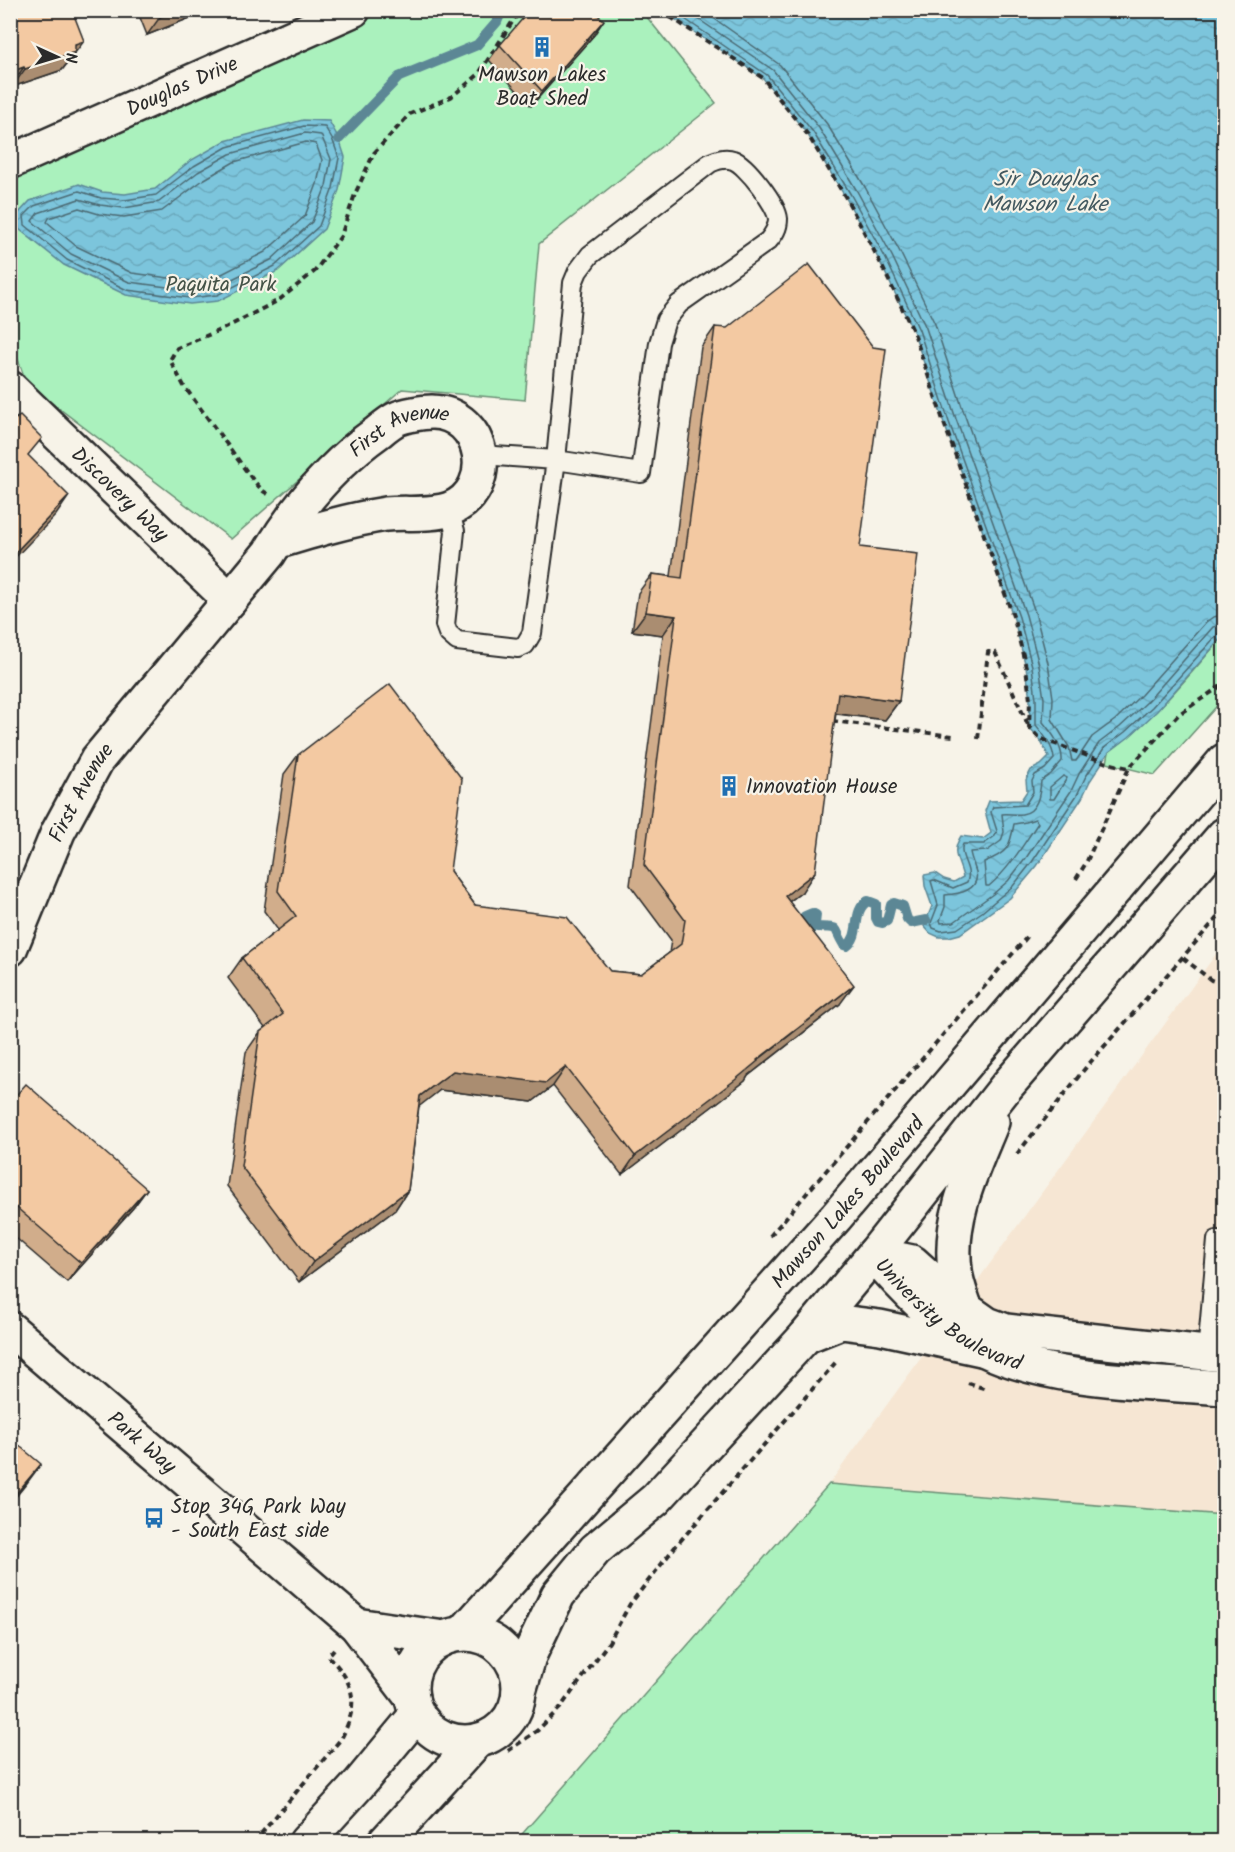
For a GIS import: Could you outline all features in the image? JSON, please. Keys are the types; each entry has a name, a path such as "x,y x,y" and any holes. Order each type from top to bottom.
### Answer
{"street":[{"name":"Douglas Drive","path":"10,162 353,10"},
{"name":"Discovery Way","path":"10,388 230,600"},
{"name":"First Avenue","path":"10,949 58,832 97,760 269,553 298,508 353,450 396,419 432,412 453,417 468,429 481,455"},
{"path":"276,542 341,522 448,509 462,502 475,486 481,455"},
{"name":"Mawson Lakes Boulevard","path":"453,1636 836,1217 1224,761"},
{"path":"386,1842 491,1747 493,1734 506,1723 515,1708 530,1654 558,1595 596,1550 656,1499 805,1337 1006,1087 1224,835"},
{"path":"966,1310 957,1280 954,1254 961,1199 1006,1087"},
{"path":"836,1217 874,1254"},
{"name":"University Boulevard","path":"874,1254 912,1262 966,1310 987,1324 1006,1331 1216,1355"},
{"name":"University Boulevard","path":"874,1254 896,1281 948,1327 981,1349 1024,1365 1083,1376 1224,1388"},
{"path":"805,1337 841,1322 864,1324 981,1349"},
{"name":"Park Way","path":"10,1329 356,1625 415,1706"},
{"path":"356,1625 453,1636 480,1636 497,1644 509,1658 517,1673 519,1691"},
{"path":"453,1636 428,1648 417,1663 411,1680 415,1706 428,1728 442,1737 491,1747"},
{"path":"306,1842 359,1784 415,1706"}],"lane":[{"path":"448,509 455,531 446,625 448,633 457,640 518,648 525,645 532,633 556,460 573,283 578,270 590,255 710,163 726,159 741,164 775,207 778,217 777,227 768,241 679,304 666,320 659,343 641,473 556,460 481,455"},
{"path":"1216,1355 1217,1240"}],"path":[{"path":"298,508 263,491 184,386 170,360 177,348 225,328 279,300 315,271 341,237 355,194 374,153 410,114 451,97 478,75 520,10"},
{"path":"650,10 672,18 762,78 808,135 846,198 880,262 914,333 1014,619 1026,667 1030,700 1029,728"},
{"path":"672,18 675,10"},
{"path":"978,739 988,652 995,652 1029,728 1039,738 1107,763 1129,768"},
{"path":"1075,882 1086,863 1129,768 1179,714 1224,684"},
{"path":"830,721 953,736"},
{"path":"1013,1159 1087,1066 1224,910"},
{"path":"769,1237 1029,934"},
{"path":"1183,958 1211,980 1224,984"},
{"path":"491,1747 538,1730 560,1708 609,1642 630,1604 675,1547 848,1348 864,1324"},
{"path":"254,1842 341,1739 349,1723 353,1708 352,1694 346,1677 328,1656 356,1625"}],"shaded area":[{"path":"1224,943 1224,1515 829,1484"}],"green space":[{"name":"Paquita Park","path":"353,11 642,11 716,103 539,244 525,400 402,389 231,539 27,384 11,341 11,162"},
{"path":"1224,635 1224,698 1155,775 1107,763 1109,752 1156,711"},
{"path":"829,1484 1224,1515 1224,1841 516,1841"}],"water":[{"name":"Sir Douglas Mawson Lake","path":"650,11 1224,11 1224,635 1157,711 1109,752 1037,866 1010,898 960,934 939,937 930,933 924,926 932,906 924,875 935,873 954,882 963,877 956,856 956,847 961,836 983,839 991,833 985,811 989,801 1021,800 1027,791 1026,780 1031,770 1041,765 1049,757 1039,738 1029,727 1030,700 1026,667 1014,619 914,333 846,198 808,135 763,78 673,18"},
{"path":"303,120 329,121 339,139 345,157 339,190 324,229 278,271 218,301 190,304 126,295 64,265 19,229 17,215 30,201 79,184 102,192 125,194 155,189 190,161 225,141"}],"building":[{"path":"10,10 72,10 84,41 75,44 75,52 10,72"},
{"path":"157,10 176,10 160,17"},
{"name":"Mawson Lakes Boat Shed","path":"530,10 591,10 604,20 542,91 500,45"},
{"name":"Innovation House","path":"809,264 873,347 886,349 860,547 918,554 899,701 838,693 815,872 785,896 854,985 635,1156 566,1067 546,1083 453,1071 420,1096 408,1190 313,1262 241,1166 260,1032 283,1014 242,958 296,916 278,891 298,755 390,684 462,779 450,871 475,905 567,917 610,971 641,974 681,944 685,920 644,865 676,616 646,612 652,574 682,578 715,327 727,328"},
{"path":"20,416 42,438 28,455 69,496 10,558 10,423"},
{"path":"26,1084 147,1189 81,1263 10,1202 10,1102"},
{"path":"10,1438 41,1464 10,1501"}],"waterway":[{"path":"339,139 399,77 477,45 497,22 502,10"},
{"path":"804,938 810,932 805,916 812,913 816,915 817,927 835,929 844,945 847,946 852,942 860,910 868,901 876,904 878,922 887,921 891,905 894,903 903,906 907,919 911,923 926,920"}],"place":[{"name":"Mawson Lakes Boat Shed","path":"542,47"},
{"name":"Innovation House","path":"729,786"},
{"name":"Stop 34G Park Way - South East side","path":"154,1518"}]}
